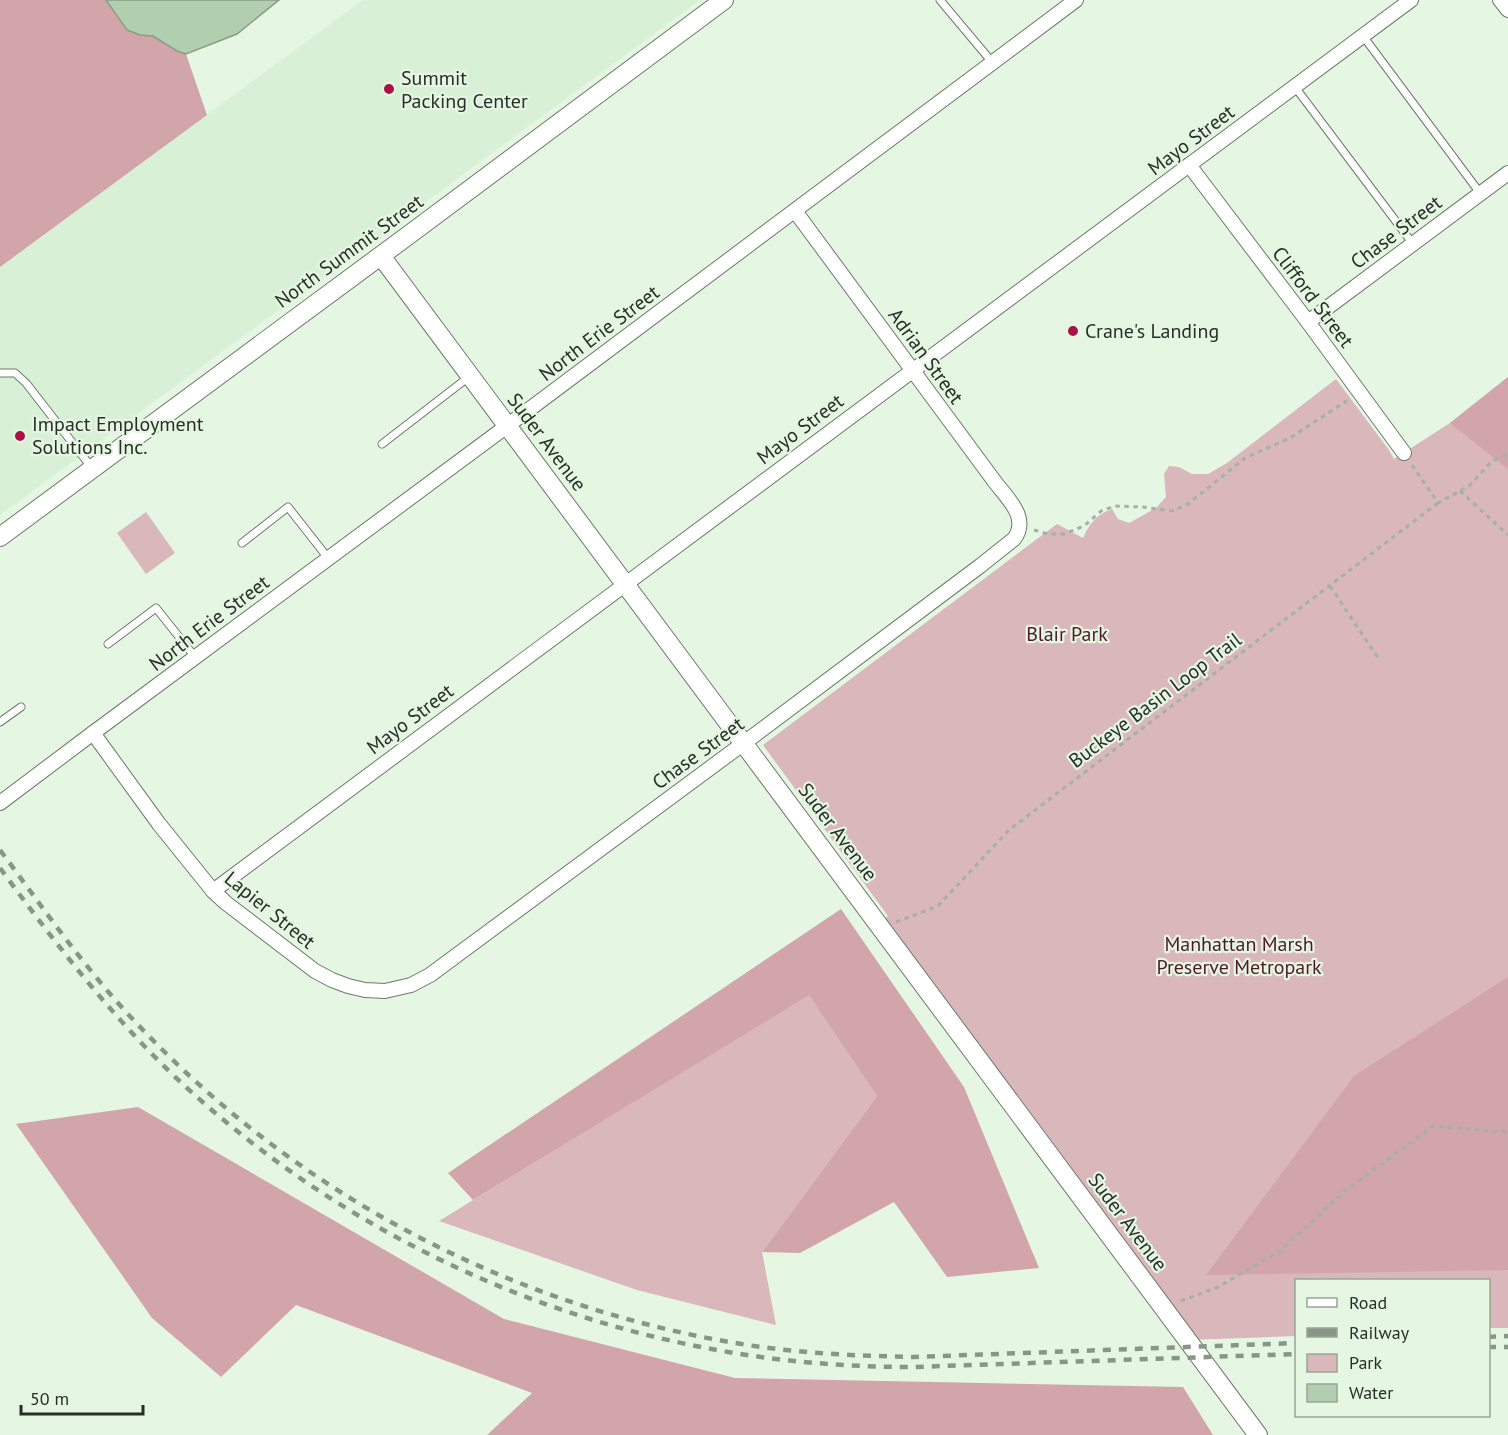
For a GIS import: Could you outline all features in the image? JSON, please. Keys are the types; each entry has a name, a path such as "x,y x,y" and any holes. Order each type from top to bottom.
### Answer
{"street":[{"name":"North Summit Street","path":"0,537 724,0"},
{"name":"North Erie Street","path":"0,802 1076,0"},
{"name":"Mayo Street","path":"213,891 1412,0"},
{"path":"1500,0 1508,10"},
{"name":"Clifford Street","path":"1189,165 1404,453"},
{"name":"Chase Street","path":"1308,322 1508,173"},
{"name":"Adrian Street","path":"795,211 1015,508 1020,526"},
{"name":"Suder Avenue","path":"381,256 1258,1435"},
{"name":"Chase Street","path":"385,991 411,985 429,975 980,566 1014,539 1020,526"},
{"name":"Lapier Street","path":"93,733 159,824 213,891 226,903 315,971 348,986 385,991"}],"lane":[{"path":"940,0 992,62"},
{"path":"1363,36 1480,193"},
{"path":"1294,87 1413,244"},
{"path":"0,373 15,373 26,383 92,468"},
{"path":"382,444 470,376"},
{"path":"242,543 288,507 328,558"},
{"path":"108,644 156,608 195,657"},
{"path":"0,722 21,707"}],"path":[{"path":"1020,526 1048,534 1064,534 1084,526 1101,511 1115,506 1172,511 1188,504 1245,458 1290,438 1359,392"},
{"path":"1404,453 1438,503"},
{"name":"Buckeye Basin Loop Trail","path":"896,922 938,906 1009,830 1438,503 1469,486 1492,461 1508,454"},
{"path":"1460,491 1508,535"},
{"path":"1330,586 1380,661"},
{"path":"1181,1301 1218,1287 1280,1251 1345,1191 1433,1126 1508,1132"}],"shaded area":[{"path":"0,0 106,0 127,30 140,35 153,36 186,54 207,115 0,267"},
{"path":"363,0 700,0 0,515 0,267"},
{"path":"1508,377 1508,469 1450,423"},
{"path":"841,909 964,1087 1039,1268 947,1277 894,1202 800,1253 762,1252 877,1096 809,995 473,1200 448,1173"},
{"path":"1508,977 1508,1270 1206,1275 1354,1076"},
{"path":"138,1107 504,1319 735,1378 1183,1387 1213,1435 487,1435 532,1393 296,1305 221,1377 152,1318 16,1124"}],"green space":[{"name":"Manhattan Marsh Preserve Metropark","path":"1508,377 1508,1328 1490,1328 1490,1279 1295,1279 1295,1336 1187,1340 878,924 888,916 763,745 1057,524 1083,538 1094,520 1112,509 1118,519 1129,523 1156,508 1166,497 1164,474 1169,466 1179,467 1192,474 1208,474 1227,463 1336,379 1394,459 1450,423"},
{"path":"146,512 175,553 146,574 117,533"},
{"path":"809,994 877,1096 762,1252 776,1325 637,1290 439,1221"}],"water":[{"path":"106,0 279,0 237,34 186,54 153,36 140,35 127,30"}],"railway":[{"path":"0,850 71,946 115,1000 178,1065 240,1119 306,1169 375,1213 447,1251 523,1284 600,1311 680,1332 761,1347 818,1353 914,1357 1295,1343"},
{"path":"0,868 61,948 125,1025 171,1073 234,1128 300,1178 370,1223 444,1262 520,1295 599,1322 679,1342 761,1357 857,1366 914,1367 1295,1354"},
{"path":"1490,1337 1508,1336"},
{"path":"1490,1347 1508,1347"}],"place":[{"name":"Summit Packing Center","path":"389,89"},
{"name":"Crane's Landing","path":"1073,331"},
{"name":"Impact Employment Solutions Inc.","path":"20,436"}],"park label":[{"name":"Blair Park","path":"1067,634"}]}
